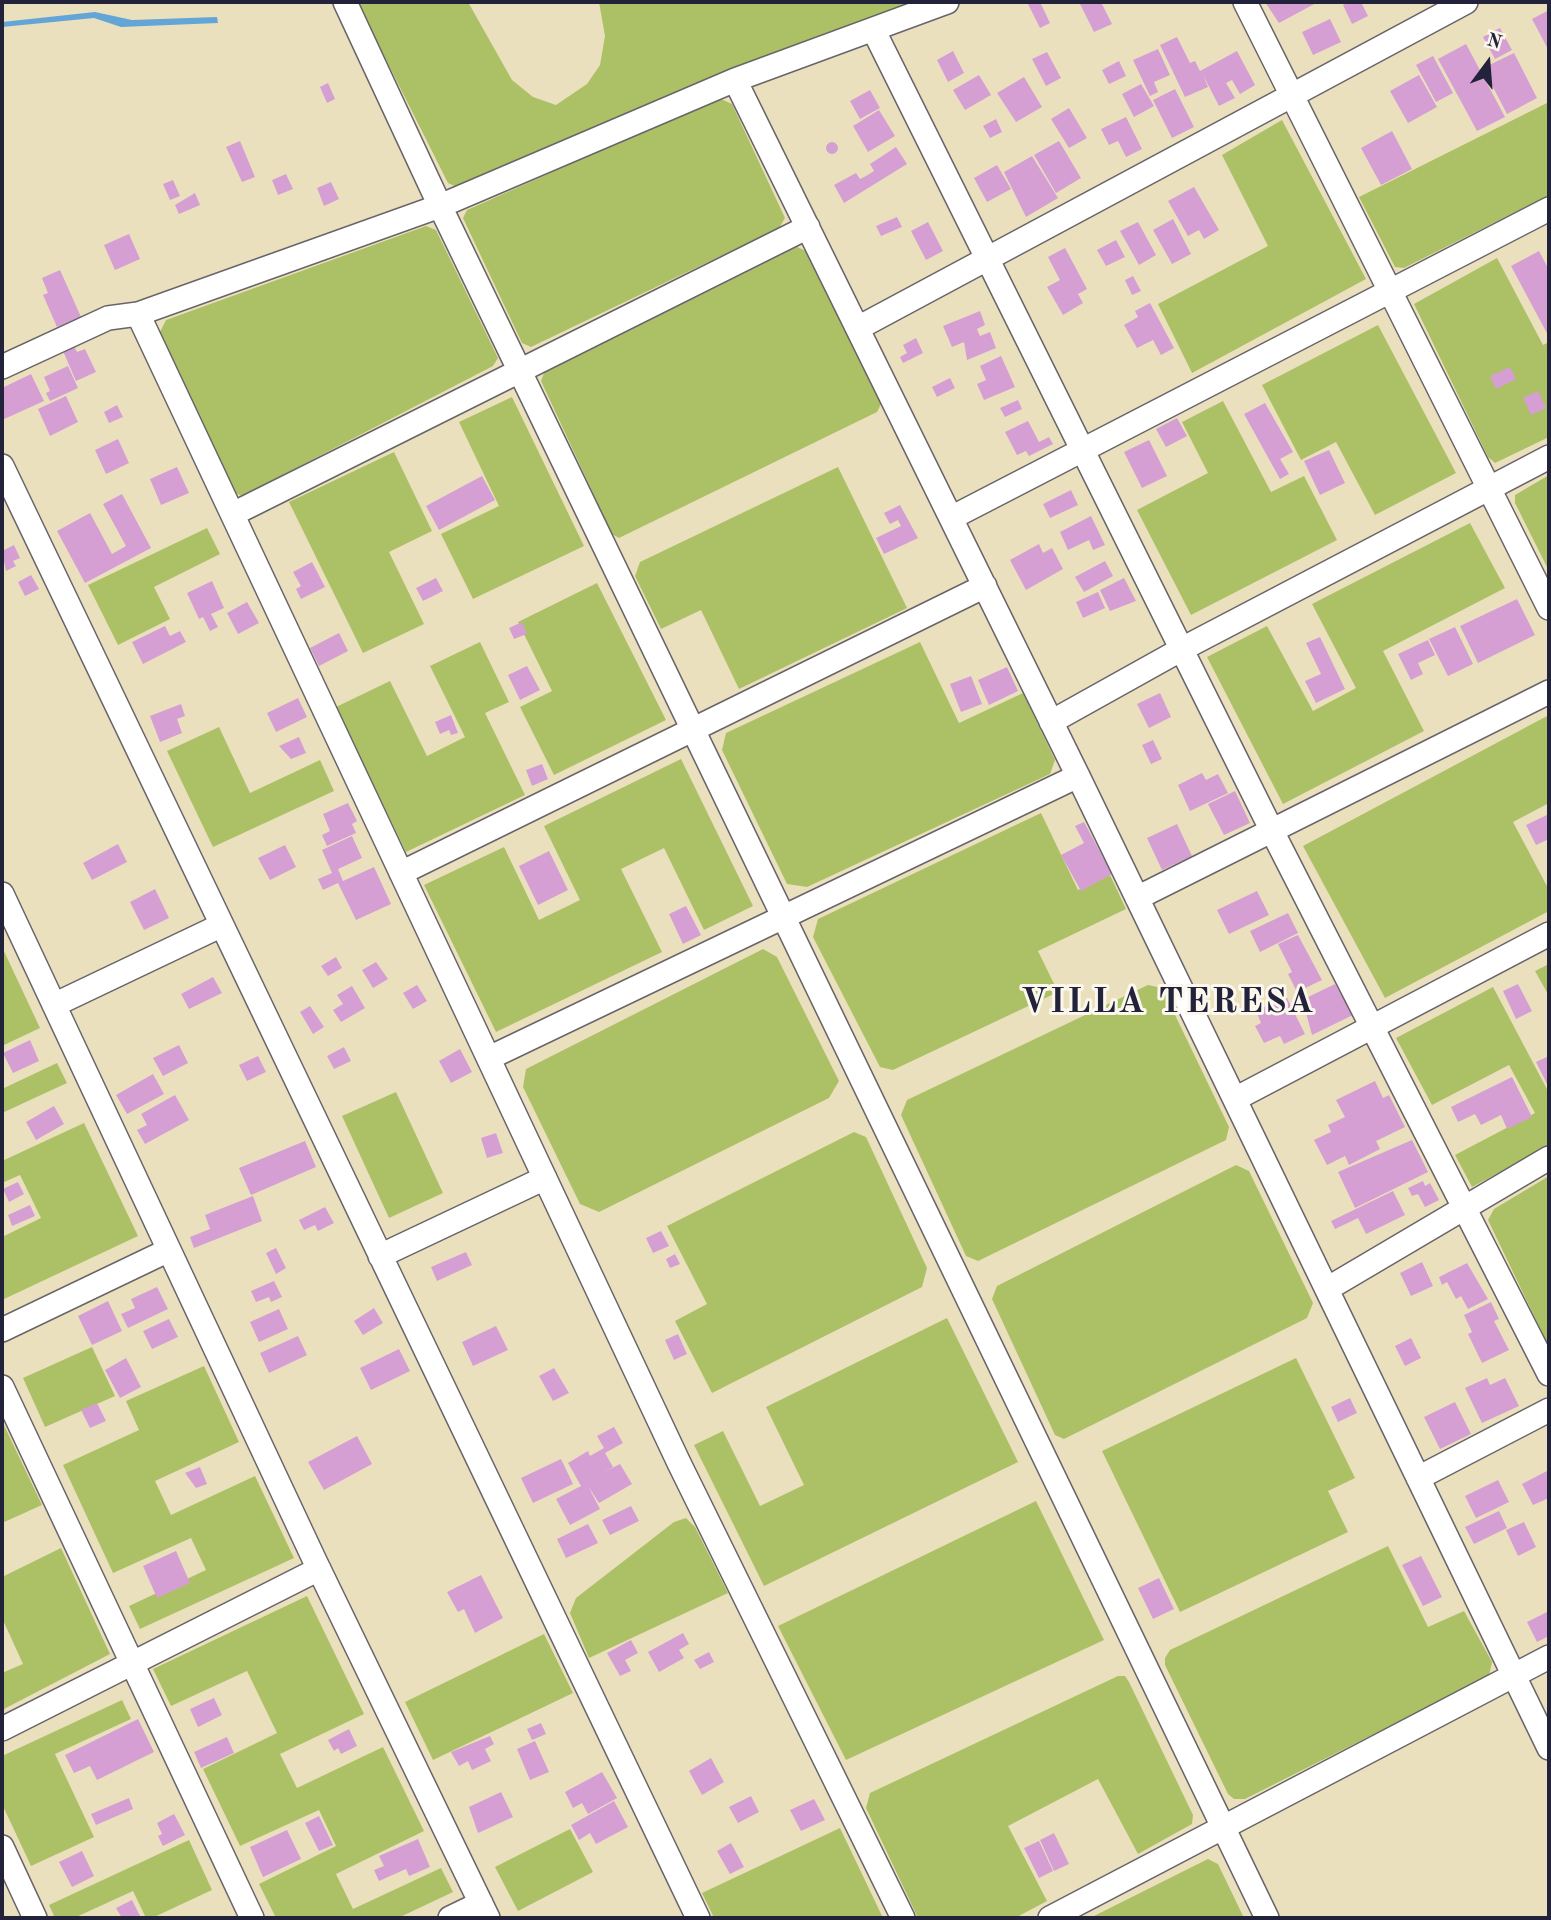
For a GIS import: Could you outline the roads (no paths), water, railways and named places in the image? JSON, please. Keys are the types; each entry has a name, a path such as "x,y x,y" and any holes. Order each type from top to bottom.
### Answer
{"street":[{"path":"345,2 440,206 1267,1918"},
{"path":"2,367 108,318 138,314 440,206 735,80 947,2"},
{"path":"1245,2 1549,608"},
{"path":"858,328 1466,2"},
{"path":"874,31 1272,831 1549,1374"},
{"path":"735,80 1078,776 1549,1748"},
{"path":"951,518 1549,209"},
{"path":"233,514 808,227"},
{"path":"138,314 679,1463 903,1918"},
{"path":"1051,722 1182,649 1549,457"},
{"path":"2,466 698,1918"},
{"path":"401,873 985,586"},
{"path":"1137,898 1549,692"},
{"path":"489,1058 1078,776"},
{"path":"5,908 54,1005 319,1569 484,1911 450,1918"},
{"path":"54,1005 222,925"},
{"path":"1235,1099 1549,934"},
{"path":"1327,1289 1549,1158"},
{"path":"380,1256 545,1178"},
{"path":"2,1330 169,1250"},
{"path":"2,1387 252,1918"},
{"path":"1418,1478 1549,1410"},
{"path":"2,1728 319,1569"},
{"path":"1050,1918 1549,1657"},
{"path":"2,1847 35,1918"}],"water":[{"path":"95,12 132,20 217,17 218,23 121,27 94,18 2,27 2,22"}],"district":[{"name":"VILLA TERESA","path":"1168,1003"}]}
